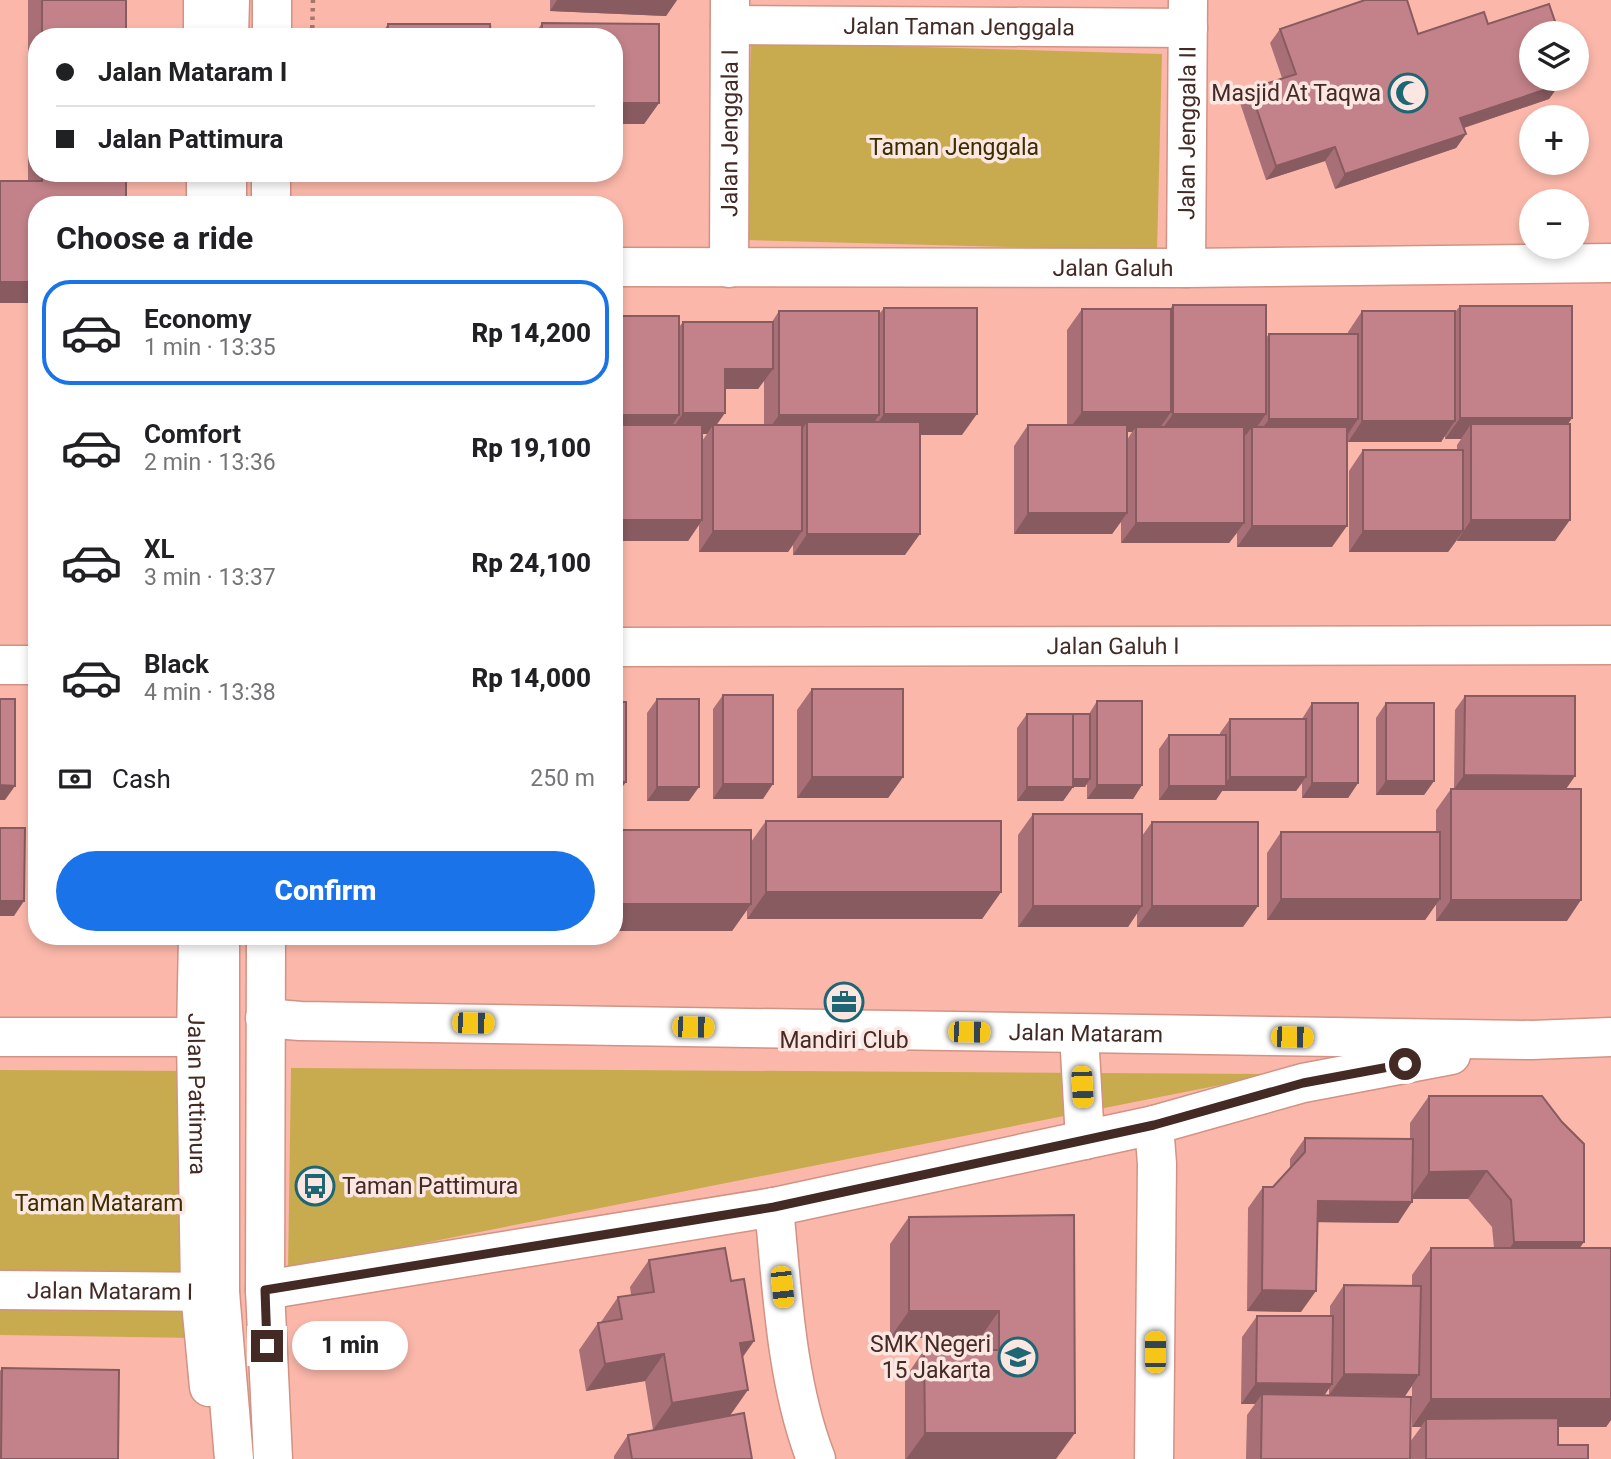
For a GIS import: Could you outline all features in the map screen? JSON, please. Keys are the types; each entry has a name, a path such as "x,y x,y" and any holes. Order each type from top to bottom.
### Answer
{"street":[{"path":"203,0 203,28"},
{"path":"229,28 230,0"},
{"path":"272,0 272,28"},
{"name":"Jalan Taman Jenggala","path":"730,12 1188,14"},
{"name":"Jalan Jenggala I","path":"729,268 730,12"},
{"name":"Jalan Jenggala II","path":"1186,268 1188,14"},
{"name":"Jalan Galuh","path":"623,267 1186,268 1611,263"},
{"name":"Jalan Galuh I","path":"623,647 1611,645"},
{"path":"0,665 28,665"},
{"name":"Jalan Pattimura","path":"199,945 208,1037 210,1292 216,1459"},
{"name":"Jalan Pattimura","path":"208,1037 219,945"},
{"path":"266,945 265,1290 273,1459"},
{"name":"Jalan Mataram","path":"265,1018 300,1021 1079,1034 1532,1040 1611,1037"},
{"path":"1079,1034 1085,1140"},
{"path":"0,1037 208,1037"},
{"path":"265,1290 774,1207 1154,1125 1303,1083 1532,1040"},
{"path":"1154,1125 1157,1164 1154,1459"},
{"path":"774,1207 787,1341 805,1432 816,1459"},
{"name":"Jalan Mataram I","path":"0,1290 210,1292"},
{"name":"Jalan Pattimura","path":"210,1292 234,1459"}],"path":[{"path":"312,28 313,0"}],"green space":[{"name":"Taman Jenggala","path":"751,42 1162,54 1157,251 745,240"},
{"path":"291,1068 1276,1074 288,1270"},
{"name":"Taman Mataram","path":"0,1070 198,1071 196,1338 0,1335"}],"building":[{"path":"42,0 126,0 126,28 42,28"},
{"name":"Masjid At Taqwa","path":"1365,0 1407,0 1418,34 1484,12 1488,24 1549,4 1555,21 1519,21 1519,91 1541,91 1460,118 1466,134 1345,174 1335,147 1276,166 1250,89 1296,74 1280,29"},
{"path":"542,23 659,24 659,103 623,103 623,28 542,28"},
{"path":"388,24 490,24 490,28 388,28"},
{"path":"0,181 126,182 126,196 28,196 28,282 0,282"},
{"path":"1173,305 1266,305 1266,414 1173,414"},
{"path":"1460,306 1572,306 1572,418 1460,418"},
{"path":"884,308 977,308 977,414 884,414"},
{"path":"1082,309 1171,309 1171,412 1082,412"},
{"path":"779,311 879,311 879,415 779,415"},
{"path":"1362,311 1455,311 1455,421 1362,421"},
{"path":"623,316 679,316 679,415 623,415"},
{"path":"683,322 773,322 773,369 725,369 725,413 683,413"},
{"path":"1269,334 1358,334 1358,419 1269,419"},
{"path":"807,422 920,422 920,534 807,534"},
{"path":"1471,424 1570,424 1570,520 1471,520"},
{"path":"623,425 702,425 702,520 623,520"},
{"path":"713,425 802,425 802,531 713,531"},
{"path":"1028,425 1127,425 1127,513 1028,513"},
{"path":"1136,427 1244,427 1244,523 1136,523"},
{"path":"1252,427 1347,427 1347,526 1252,526"},
{"path":"1363,450 1463,450 1463,531 1363,531"},
{"path":"812,689 903,689 903,777 812,777"},
{"path":"723,695 773,695 773,784 723,784"},
{"path":"1465,696 1575,696 1575,776 1464,775"},
{"path":"0,699 15,699 15,786 0,785"},
{"path":"657,699 699,699 699,787 657,787"},
{"path":"1097,701 1142,701 1142,785 1097,785"},
{"path":"623,702 626,702 626,782 623,782"},
{"path":"1312,703 1358,703 1358,783 1312,783"},
{"path":"1386,703 1434,703 1434,781 1386,781"},
{"path":"1027,714 1073,714 1073,787 1027,787"},
{"path":"1073,714 1090,714 1090,779 1073,779"},
{"path":"1230,719 1306,719 1306,777 1230,777"},
{"path":"1169,735 1226,735 1226,786 1169,786"},
{"path":"1451,789 1581,789 1581,900 1451,900"},
{"path":"1033,814 1142,814 1142,906 1033,906"},
{"path":"766,821 1001,821 1001,892 766,892"},
{"path":"1152,822 1258,822 1258,906 1152,906"},
{"path":"0,828 25,828 24,901 0,901"},
{"path":"623,830 751,830 751,904 623,904"},
{"path":"1281,832 1440,832 1440,899 1281,899"},
{"path":"1429,1096 1542,1096 1584,1144 1584,1242 1514,1242 1511,1200 1487,1171 1429,1172"},
{"path":"1305,1138 1413,1139 1412,1202 1318,1201 1316,1291 1262,1290 1263,1187 1273,1187 1305,1152"},
{"name":"SMK Negeri 15 Jakarta","path":"1074,1215 1075,1433 925,1433 924,1350 999,1350 999,1311 909,1311 909,1217"},
{"path":"725,1248 731,1281 744,1279 754,1341 740,1343 748,1390 672,1403 664,1354 605,1364 598,1323 622,1319 618,1297 654,1292 649,1260"},
{"path":"1431,1248 1611,1248 1611,1399 1431,1399"},
{"path":"1344,1285 1421,1286 1419,1375 1344,1374"},
{"path":"1257,1316 1333,1316 1332,1384 1256,1383"},
{"path":"2,1368 119,1370 118,1459 1,1459"},
{"path":"1262,1394 1411,1397 1410,1459 1261,1459"},
{"path":"744,1413 752,1459 632,1459 628,1435"},
{"path":"1558,1418 1558,1445 1588,1445 1588,1459 1426,1459 1426,1419"}],"place":[{"name":"Masjid At Taqwa","path":"1408,93"},
{"name":"Mandiri Club","path":"844,1002"},
{"name":"Taman Pattimura","path":"315,1186"},
{"name":"SMK Negeri 15 Jakarta","path":"1018,1357"}],"route":[{"path":"267,1346 265,1290 774,1207 1154,1125 1303,1083 1405,1064"}]}
